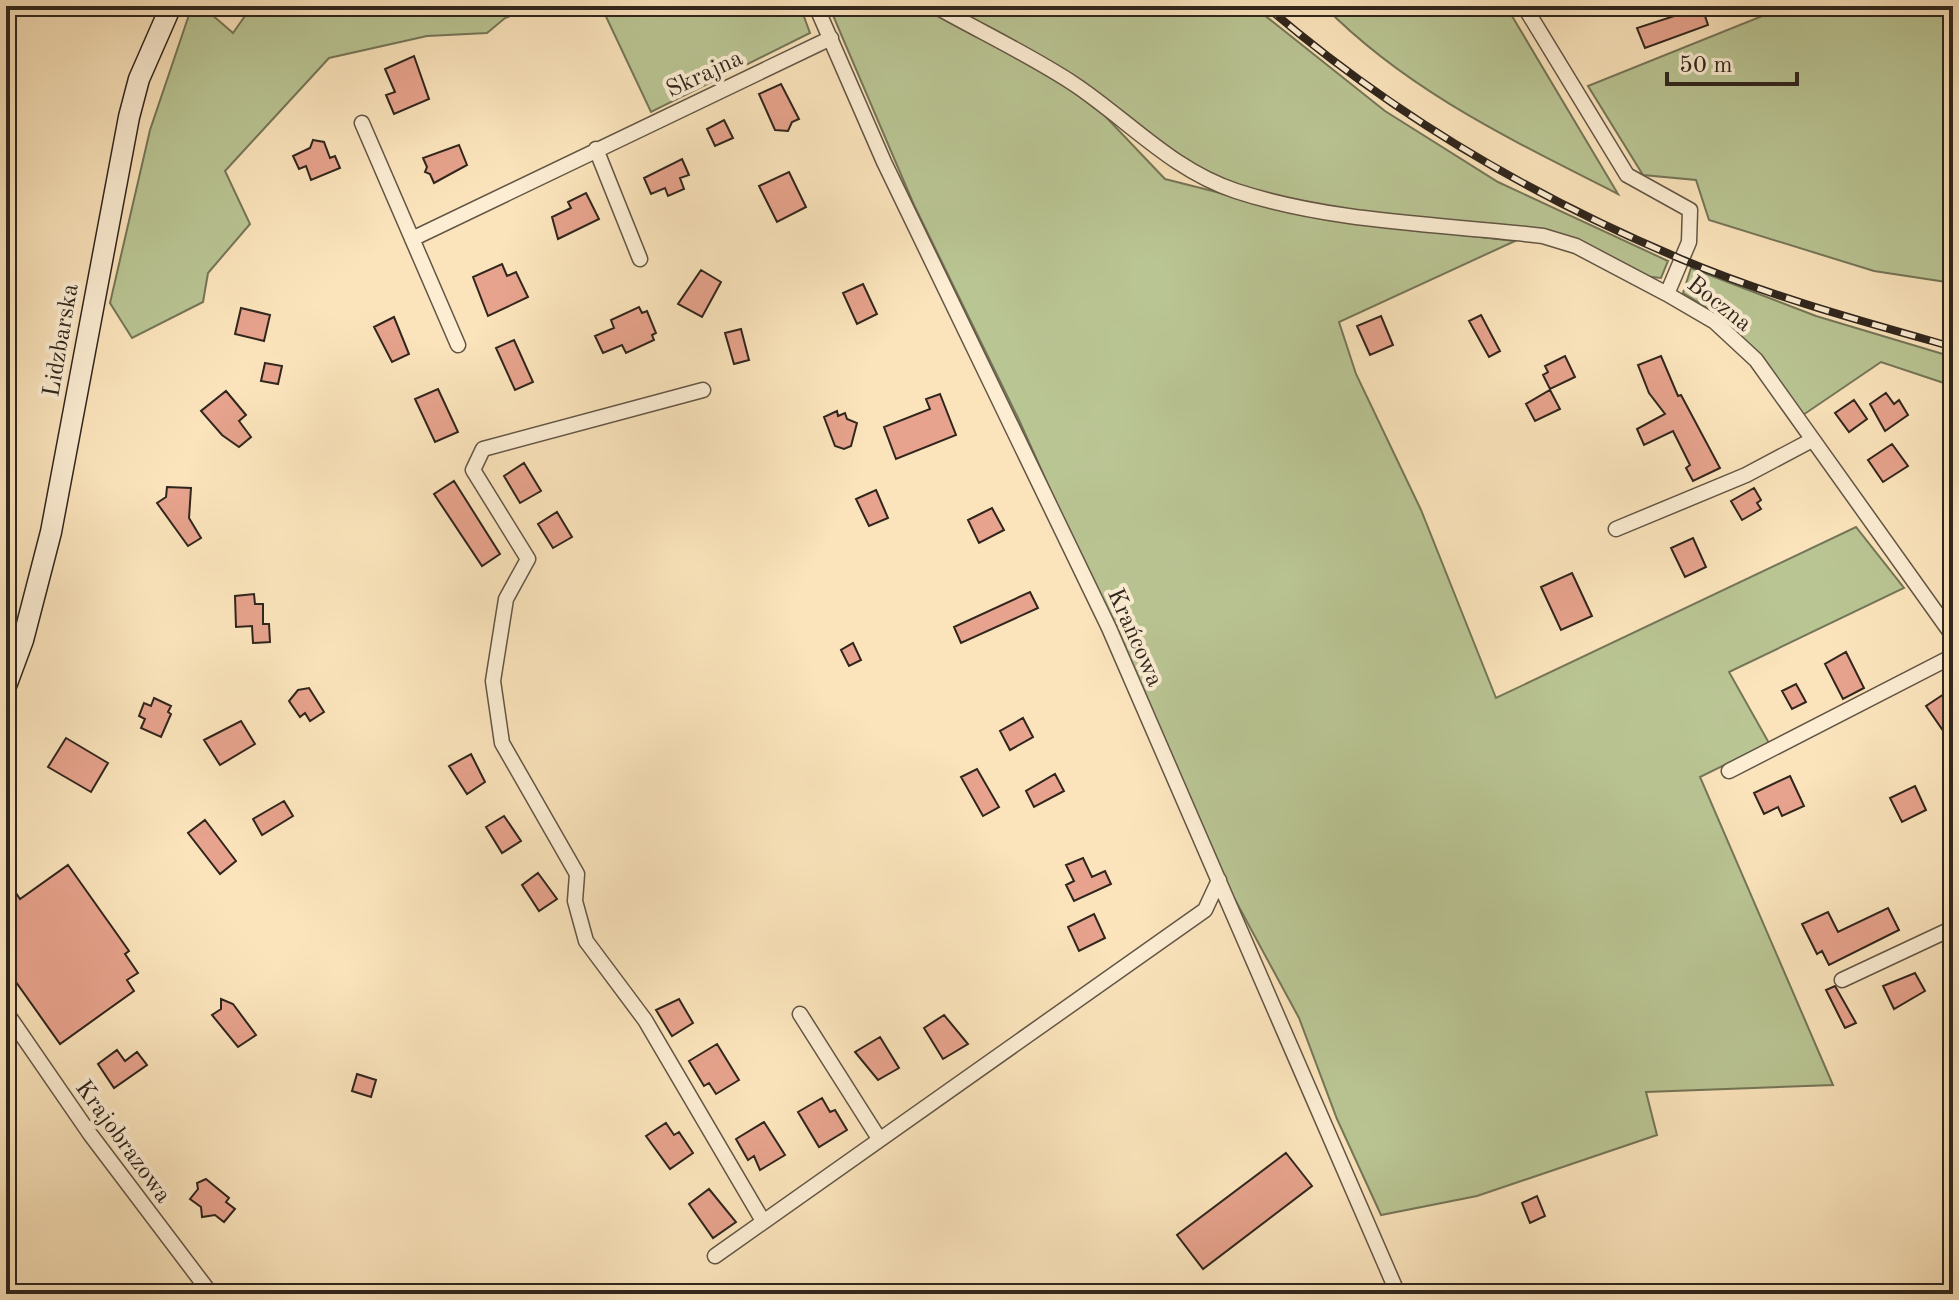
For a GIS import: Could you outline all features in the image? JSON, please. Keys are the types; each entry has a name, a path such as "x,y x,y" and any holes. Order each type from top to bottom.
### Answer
{"main road":[{"name":"Lidzbarska","path":"6,686 23,640 48,546 129,117 139,79 171,6"}],"street":[{"name":"Krańcowa","path":"816,6 884,162 1109,628 1398,1294"},
{"path":"935,6 1073,83 1161,153 1236,191 1304,207 1543,236 1576,246 1667,294"},
{"name":"Boczna","path":"1524,6 1627,175 1690,210 1689,242 1667,294 1715,322 1756,360 1953,636"},
{"name":"Skrajna","path":"412,239 831,38"},
{"path":"362,123 458,345"},
{"path":"596,149 640,259"},
{"path":"703,390 483,449 473,470 528,559 506,599 493,681 502,743 577,874 575,901 586,941 645,1020 763,1221"},
{"path":"1616,529 1746,475 1812,440"},
{"path":"1729,771 1953,656"},
{"path":"715,1256 878,1137 1205,910 1219,880"},
{"path":"1842,980 1953,928"},
{"name":"Krajobrazowa","path":"6,1012 90,1134 211,1294"},
{"path":"800,1014 878,1137"}],"green space":[{"path":"192,6 213,6 211,14 233,33 252,6 536,6 505,18 487,33 427,36 329,58 225,171 250,224 208,273 203,302 132,338 110,303 150,130"},
{"path":"601,6 800,6 810,33 651,112"},
{"path":"829,6 923,6 1062,83 1105,116 1165,179 1323,219 1515,241 1339,322 1356,374 1421,510 1496,698 1856,527 1904,588 1729,672 1769,743 1700,777 1833,1085 1646,1092 1657,1135 1477,1196 1381,1215 1337,1119 1299,1018 1232,894 1019,420 914,205"},
{"path":"952,6 1253,6 1385,111 1498,182 1668,261 1661,278 1643,276 1570,238 1322,206 1238,187 1192,168 1083,83"},
{"path":"1324,6 1506,6 1618,194 1501,134 1426,89 1390,64"},
{"path":"1787,6 1953,6 1953,283 1874,271 1709,220 1696,180 1643,175 1588,86"},
{"path":"1691,268 1816,316 1953,357 1953,386 1881,362 1803,415 1736,332 1683,293"}],"building":[{"path":"1702,7 1708,25 1645,48 1637,28"},
{"path":"414,56 429,99 394,114 386,95 395,92 385,69"},
{"path":"781,84 799,119 792,122 788,131 775,130 759,94"},
{"path":"724,120 733,138 715,146 707,129"},
{"path":"313,140 324,142 330,158 335,156 340,168 311,180 306,166 299,169 293,156 310,148"},
{"path":"459,145 467,165 434,183 430,174 425,172 427,167 423,158"},
{"path":"682,159 689,175 680,178 684,189 668,196 665,188 651,194 644,178"},
{"path":"789,172 806,207 777,222 759,186"},
{"path":"586,193 599,219 558,239 552,217 571,208 568,202"},
{"path":"502,264 507,276 516,272 528,297 488,316 473,277"},
{"path":"701,270 721,282 702,317 678,304"},
{"path":"863,284 877,314 857,324 843,293"},
{"path":"639,307 642,313 647,311 656,333 652,335 654,340 626,353 622,345 603,353 595,336 614,328 611,320"},
{"path":"241,308 270,315 264,341 235,334"},
{"path":"1481,315 1500,351 1489,357 1469,321"},
{"path":"1381,316 1393,345 1370,355 1357,326"},
{"path":"394,317 409,354 392,362 374,327"},
{"path":"741,329 749,360 734,364 725,333"},
{"path":"514,340 533,382 515,390 496,348"},
{"path":"1565,356 1575,377 1550,389 1543,375 1548,372 1545,366"},
{"path":"1661,356 1678,396 1681,395 1720,468 1693,481 1686,468 1690,465 1673,431 1644,445 1637,429 1665,414 1649,393 1638,365"},
{"path":"265,363 282,366 278,384 261,381"},
{"path":"438,389 458,432 435,442 415,399"},
{"path":"1550,390 1560,409 1535,421 1526,404"},
{"path":"226,391 246,415 239,421 251,437 239,447 222,435 201,411"},
{"path":"1886,393 1894,404 1899,400 1908,415 1885,431 1870,404"},
{"path":"940,394 956,435 896,459 884,427 930,409 926,399"},
{"path":"1854,400 1867,419 1849,432 1835,413"},
{"path":"837,411 838,416 845,413 847,419 857,423 851,446 844,449 835,446 824,417"},
{"path":"1892,444 1908,466 1883,482 1868,460"},
{"path":"524,463 541,491 520,503 504,476"},
{"path":"454,481 500,554 482,566 434,494"},
{"path":"167,487 191,488 189,518 201,538 188,546 157,503 166,497"},
{"path":"1754,488 1761,500 1757,503 1761,509 1742,520 1731,501"},
{"path":"876,490 888,518 869,526 856,499"},
{"path":"992,508 1004,530 979,543 968,520"},
{"path":"557,512 572,537 553,548 538,524"},
{"path":"1693,538 1706,567 1685,577 1671,548"},
{"path":"1572,573 1592,616 1561,630 1541,587"},
{"path":"1030,592 1038,608 961,643 954,627"},
{"path":"254,594 255,604 263,604 263,624 269,624 270,642 253,643 252,626 236,627 235,596"},
{"path":"853,643 861,660 849,666 841,650"},
{"path":"1846,652 1864,688 1843,699 1825,664"},
{"path":"1796,684 1806,702 1792,709 1782,691"},
{"path":"309,688 324,712 310,721 305,713 300,717 289,701 298,690"},
{"path":"1944,694 1953,706 1953,745 1926,706"},
{"path":"154,698 171,706 168,712 171,714 161,737 141,728 145,719 139,716 144,703 151,706"},
{"path":"1023,718 1033,737 1010,750 1000,731"},
{"path":"241,721 255,744 220,765 204,740"},
{"path":"66,738 108,763 91,792 48,767"},
{"path":"471,754 485,782 467,794 449,766"},
{"path":"977,769 999,807 983,816 961,777"},
{"path":"1055,774 1064,791 1034,807 1026,791"},
{"path":"1790,776 1804,806 1782,816 1778,807 1764,814 1754,793"},
{"path":"1915,786 1926,810 1902,822 1890,798"},
{"path":"284,801 293,816 262,835 253,819"},
{"path":"504,816 521,841 502,853 486,827"},
{"path":"205,820 236,861 220,874 188,833"},
{"path":"1083,858 1092,877 1105,871 1111,884 1074,901 1066,885 1074,881 1066,865"},
{"path":"68,865 129,951 125,954 138,973 127,980 134,991 60,1044 6,968 6,878 20,899"},
{"path":"538,873 557,899 539,911 522,885"},
{"path":"1888,908 1899,930 1829,965 1822,951 1817,954 1802,924 1828,912 1838,932"},
{"path":"1094,914 1105,938 1079,951 1068,927"},
{"path":"1915,973 1925,991 1894,1009 1883,986"},
{"path":"1835,986 1856,1023 1845,1028 1826,990"},
{"path":"221,999 233,1004 256,1035 238,1047 212,1015 221,1009"},
{"path":"679,999 693,1023 672,1036 656,1010"},
{"path":"944,1015 968,1044 943,1059 924,1028"},
{"path":"880,1037 899,1068 878,1080 855,1052"},
{"path":"717,1044 739,1080 716,1094 709,1083 704,1086 689,1061"},
{"path":"117,1050 125,1061 137,1052 147,1065 114,1088 98,1064"},
{"path":"357,1074 376,1080 371,1097 352,1091"},
{"path":"822,1098 830,1112 835,1110 847,1130 819,1147 798,1112"},
{"path":"764,1122 785,1155 760,1170 754,1156 748,1160 736,1139"},
{"path":"666,1123 674,1135 679,1132 693,1153 670,1169 646,1136"},
{"path":"1286,1153 1312,1186 1203,1269 1177,1235"},
{"path":"206,1179 229,1198 226,1202 235,1209 224,1222 215,1215 202,1217 201,1207 190,1199 198,1189 197,1183"},
{"path":"709,1189 736,1222 713,1238 689,1204"},
{"path":"1537,1196 1545,1216 1530,1223 1522,1203"}],"railway":[{"path":"1266,6 1313,45 1412,116 1463,149 1570,208 1681,259 1748,285 1953,347"}]}
